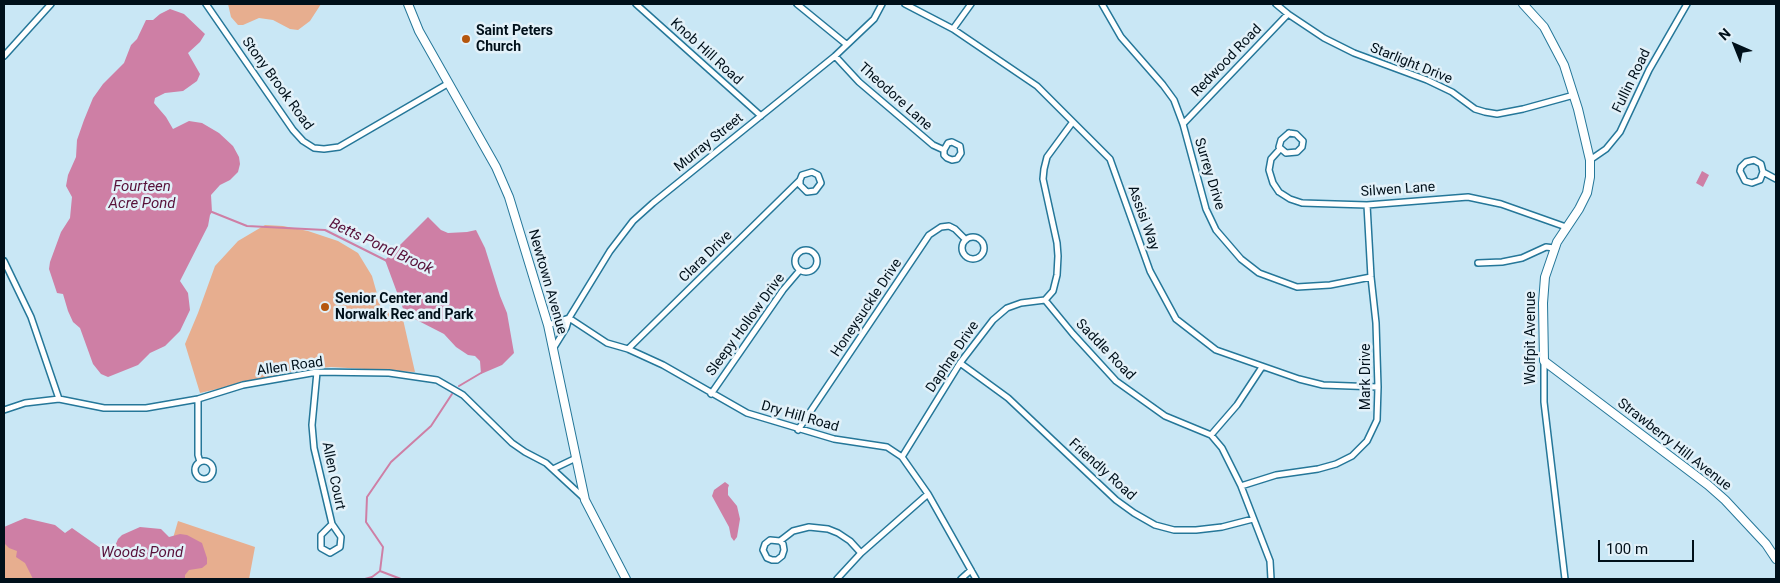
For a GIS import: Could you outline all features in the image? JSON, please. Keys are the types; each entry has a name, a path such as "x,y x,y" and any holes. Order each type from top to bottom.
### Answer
{"street":[{"path":"4,56 50,4"},
{"name":"Stony Brook Road","path":"206,4 294,130 303,141 314,148 339,147 449,83"},
{"name":"Newtown Avenue","path":"408,4 419,31 496,167 508,197 548,325 585,500 626,579"},
{"name":"Knob Hill Road","path":"636,4 761,116"},
{"path":"797,4 846,44"},
{"name":"Murray Street","path":"553,349 566,328 569,318 610,251 633,221 835,56 874,19 882,4"},
{"name":"Assisi Way","path":"905,4 953,29 1037,86 1110,159 1150,271 1176,320 1216,350 1262,367 1323,385 1378,386"},
{"path":"953,29 971,4"},
{"name":"Surrey Drive","path":"1102,4 1120,37 1174,100 1183,124 1206,210 1216,230 1241,259 1259,273 1297,287 1330,285 1371,277"},
{"name":"Starlight Drive","path":"1276,4 1324,38 1354,53 1427,80 1452,92 1476,109 1485,112 1497,114 1523,110 1574,95"},
{"name":"Wolfpit Avenue","path":"1523,4 1537,17 1548,33 1564,65 1574,95 1590,160 1590,180 1587,193 1554,248 1544,288 1544,402 1565,579"},
{"name":"Fullin Road","path":"1590,160 1606,149 1620,132 1649,70 1687,4"},
{"name":"Redwood Road","path":"1183,124 1288,14"},
{"name":"Theodore Lane","path":"835,56 866,88 933,145 944,150"},
{"path":"1045,300 1053,292 1057,275 1058,256 1052,216 1043,179 1044,169 1047,158 1072,123"},
{"name":"Silwen Lane","path":"1280,149 1286,153 1297,152 1302,148 1303,141 1296,134 1289,134 1281,140 1279,144 1280,149 1271,160 1269,170 1273,183 1279,192 1290,199 1302,203 1367,205 1468,197 1501,204 1566,227"},
{"path":"1764,172 1760,180 1752,183 1745,181 1740,171 1746,162 1754,160 1761,164 1764,172 1776,179"},
{"path":"812,172 818,175 820,183 816,191 807,192 800,185 800,180 802,175 812,172"},
{"name":"Clara Drive","path":"628,349 800,180"},
{"name":"Mark Drive","path":"1241,486 1276,475 1318,469 1336,464 1352,456 1367,441 1377,420 1376,323 1367,205"},
{"name":"Honeysuckle Drive","path":"798,430 929,235 941,227 949,226 966,240"},
{"name":"Honeysuckle Drive","path":"971,237 978,237 982,240 984,252 980,257 968,258 964,254 962,246 966,240 971,237"},
{"path":"1478,263 1502,262 1522,258 1546,247 1554,248"},
{"name":"Sleepy Hollow Drive","path":"803,251 812,252 817,260 814,268 806,272 800,270 795,262 796,257 803,251"},
{"path":"4,261 31,317 59,399"},
{"name":"Sleepy Hollow Drive","path":"711,394 783,290 800,270"},
{"name":"Daphne Drive","path":"902,456 960,363 993,320 1007,308 1021,303 1045,300"},
{"name":"Saddle Road","path":"1045,300 1116,381 1165,416 1211,435"},
{"path":"548,325 569,318"},
{"name":"Dry Hill Road","path":"569,318 607,342 628,349 663,365 747,413 834,440 887,447 902,456"},
{"name":"Strawberry Hill Avenue","path":"1544,361 1708,485 1760,537 1776,559"},
{"name":"Friendly Road","path":"960,363 1008,398 1116,500 1134,514 1155,525 1174,530 1222,527 1253,518"},
{"path":"1262,367 1237,405 1211,435 1222,448 1241,486 1270,561 1270,579"},
{"name":"Allen Road","path":"4,410 25,403 59,399 104,408 146,408 198,399 243,385 317,372 389,373 437,380 463,395 512,443 546,463 585,500"},
{"name":"Allen Court","path":"317,372 312,425 314,448 332,524 341,537 340,547 330,553 321,548 322,535 332,524"},
{"path":"198,399 198,455 200,462"},
{"path":"902,456 928,494 976,579"},
{"path":"553,469 576,458"},
{"path":"836,579 860,553 928,494"},
{"path":"780,541 783,544 784,550 782,556 777,560 767,558 763,550 765,544 770,540 780,541 793,531 820,527 838,533 860,553"},
{"path":"961,579 971,570"}],"shaded area":[{"path":"228,4 321,4 310,21 298,30 290,29 273,20 259,18 243,25 238,25 231,17"},
{"path":"265,225 308,231 338,241 358,253 372,276 381,308 402,315 415,372 331,367 299,370 200,393 185,344 215,266 238,241"},
{"name":"Woods Pond","path":"178,521 255,547 249,579 4,579 4,530 84,548 107,550 113,548 121,537 171,545"}],"water":[{"name":"Fourteen Acre Pond","path":"170,9 184,14 205,34 200,42 188,53 200,74 197,81 183,91 165,93 155,98 154,103 173,129 189,121 202,123 219,133 233,146 239,157 240,164 238,172 230,180 220,185 211,195 212,212 208,226 180,281 188,293 190,310 180,331 165,346 150,353 138,365 108,377 101,374 93,364 80,328 73,322 63,294 57,293 49,269 50,262 61,232 70,218 72,197 66,186 68,175 76,157 77,140 93,98 103,84 124,63 131,45 137,39 146,20 153,20"},
{"path":"1702,171 1709,175 1703,187 1696,183"},
{"path":"428,217 441,230 448,233 476,230 485,248 507,313 514,353 502,365 481,374 480,361 475,356 468,355 456,347 444,334 405,314 385,260"},
{"path":"725,482 729,485 728,495 737,506 740,519 737,537 734,541 729,527 712,496 714,490"},
{"name":"Woods Pond","path":"25,518 55,525 65,533 72,528 99,547 106,548 115,546 122,535 140,527 161,529 169,537 180,534 187,535 202,543 207,564 202,568 189,570 185,575 185,579 33,579 25,563 16,557 17,551 5,544 4,527"}],"waterway":[{"name":"Betts Pond Brook","path":"212,212 247,226 325,230 387,261"},
{"name":"Betts Pond Brook","path":"459,386 481,373"},
{"name":"Betts Pond Brook","path":"380,571 383,547 366,522 367,497 391,462 431,426 452,394"},
{"name":"Betts Pond Brook","path":"380,571 401,579"},
{"path":"365,579 372,577 380,571"}],"place":[{"name":"Saint Peters Church","path":"466,39"},
{"name":"Senior Center and Norwalk Rec and Park","path":"325,307"}]}
